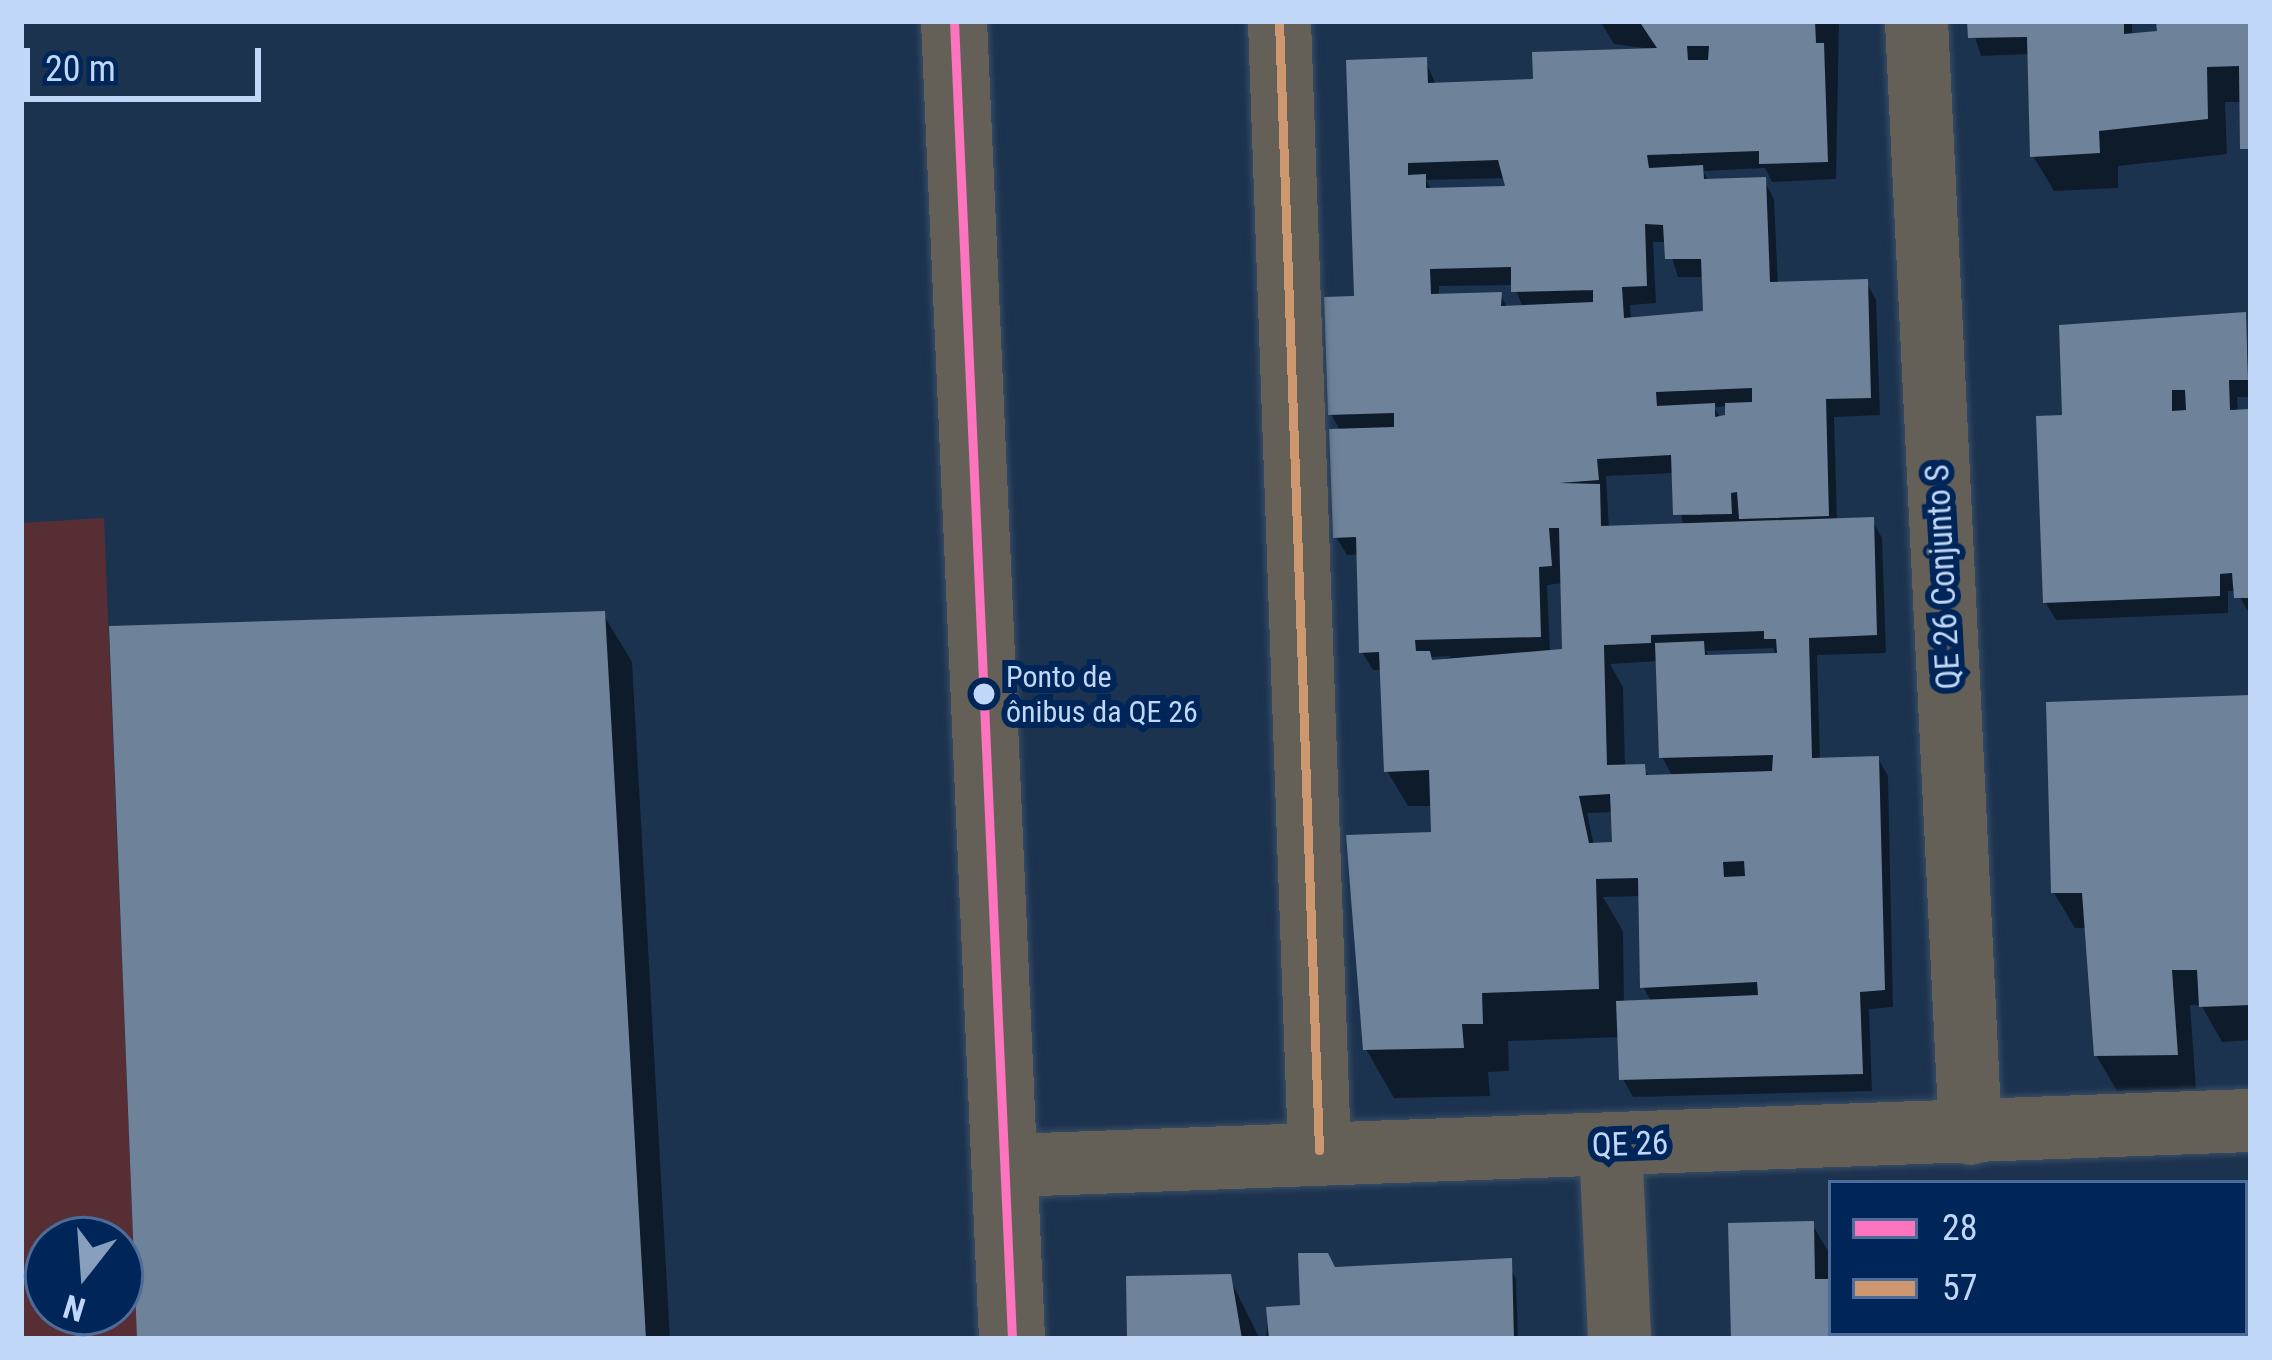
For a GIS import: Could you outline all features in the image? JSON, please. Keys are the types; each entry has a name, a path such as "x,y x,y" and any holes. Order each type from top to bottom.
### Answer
{"street":[{"path":"954,21 1010,1165 1012,1339"},
{"path":"1279,21 1319,1150"},
{"name":"QE 26 Conjunto S","path":"1916,21 1970,1133"},
{"name":"QE 26","path":"1010,1165 1319,1150 1610,1145 2251,1120"},
{"path":"1610,1145 1619,1339"}],"shaded area":[{"path":"104,518 132,1216 24,1216 24,1336 137,1339 21,1339 21,523"}],"building":[{"path":"1639,21 1815,21 1816,43 1824,43 1828,162 1759,164 1759,151 1647,155 1649,168 1703,165 1704,179 1766,177 1770,282 1868,279 1871,398 1826,399 1829,516 1739,519 1737,492 1731,493 1732,514 1673,515 1671,455 1597,459 1599,480 1559,483 1600,484 1601,526 1874,517 1877,635 1809,638 1812,758 1879,756 1885,990 1860,992 1863,1074 1619,1080 1616,1001 1758,995 1757,982 1640,988 1638,878 1596,879 1599,989 1482,993 1483,1024 1462,1024 1464,1048 1363,1050 1346,835 1431,832 1429,770 1384,772 1379,652 1359,653 1356,537 1333,538 1329,429 1394,427 1394,413 1328,415 1324,297 1354,296 1346,60 1427,57 1428,83 1533,79 1532,52 1657,48","holes":["1687,46 1709,46 1708,60 1688,60","1498,160 1505,186 1426,188 1426,174 1408,175 1408,163","1645,224 1663,225 1665,259 1701,259 1703,311 1624,318 1622,287 1647,286","1511,267 1511,292 1593,290 1593,302 1501,306 1502,292 1431,294 1430,269","1752,388 1752,402 1725,403 1725,415 1715,417 1715,403 1657,406 1656,392","1549,528 1559,528 1562,649 1432,660 1430,651 1416,651 1415,640 1541,637 1539,567 1552,566","1764,631 1764,639 1776,639 1777,653 1705,655 1704,641 1655,643 1659,758 1773,755 1772,771 1646,775 1645,764 1607,765 1604,645 1651,643 1651,635","1610,794 1612,842 1589,843 1579,796","1744,861 1745,876 1724,877 1723,862"]},
{"path":"1967,21 2124,21 2124,34 2157,31 2156,21 2251,21 2251,149 2240,149 2239,66 2207,67 2208,119 2099,131 2100,153 2030,157 2027,37 1968,38"},
{"path":"2246,312 2248,380 2229,380 2230,410 2250,409 2251,598 2234,598 2232,573 2220,574 2220,596 2043,603 2036,416 2062,415 2059,325","holes":["2172,390 2185,390 2186,410 2172,411"]},
{"path":"605,611 646,1339 137,1339 144,1336 144,1216 132,1216 109,626"},
{"path":"2251,695 2251,1005 2199,1007 2197,970 2172,970 2178,1055 2094,1056 2082,893 2051,893 2046,702"},
{"path":"1814,1221 1815,1279 1828,1279 1828,1336 1952,1339 1731,1339 1728,1223"},
{"path":"1298,1253 1328,1253 1335,1267 1512,1258 1514,1339 1269,1339 1266,1307 1300,1305"},
{"path":"1231,1274 1242,1339 1127,1339 1126,1276"},
{"path":"1990,1336 2174,1336 2174,1339"}],"transit line":[{"name":"28","path":"954,21 1012,1339"},
{"name":"57","path":"1279,21 1319,1150"}],"place":[{"name":"Ponto de ônibus da QE 26","path":"984,694"}]}
